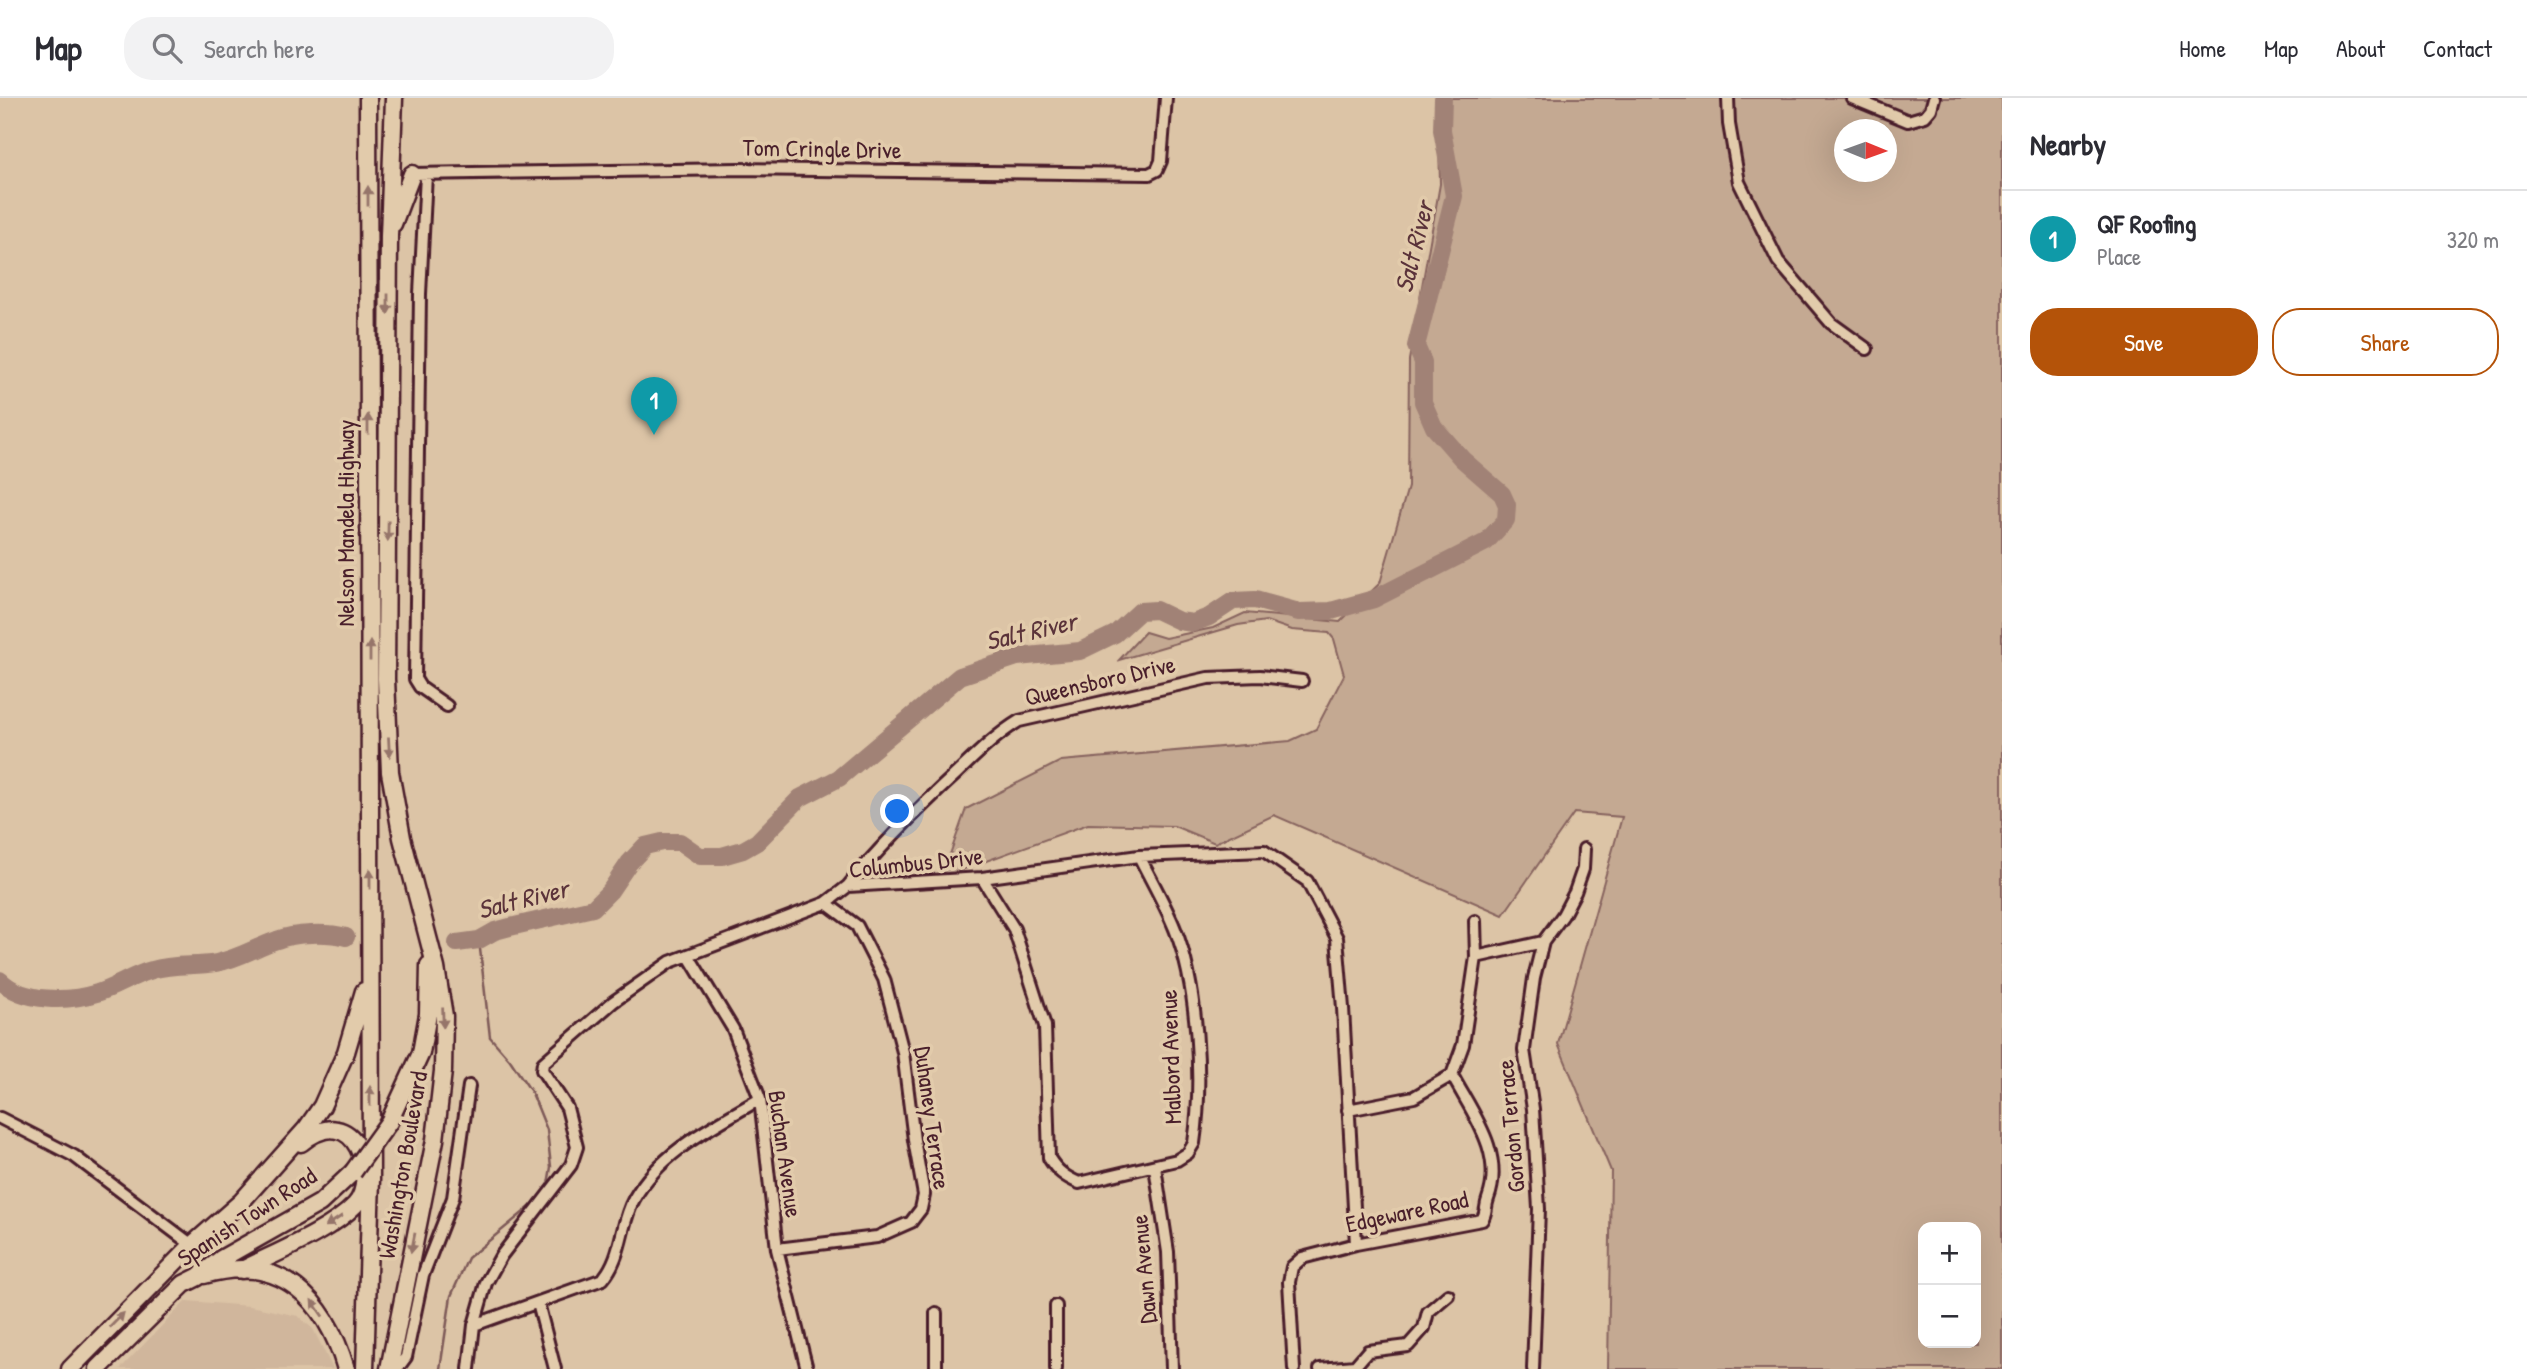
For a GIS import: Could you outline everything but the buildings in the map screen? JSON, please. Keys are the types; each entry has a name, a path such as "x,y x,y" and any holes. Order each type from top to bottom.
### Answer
{"highway":[{"name":"Nelson Mandela Highway","path":"368,98 370,947"},
{"name":"Nelson Mandela Highway","path":"394,98 389,236 386,679 390,772 402,838 424,928"},
{"path":"389,236 419,174"},
{"name":"Spanish Town Road","path":"98,1369 184,1283 320,1203 353,1172 389,1122 421,1053 428,1014 429,971 424,928"},
{"name":"Washington Boulevard","path":"389,1369 435,1140 443,1071 442,999 424,928"},
{"name":"Spanish Town Road","path":"70,1369 192,1245 241,1202 306,1129 327,1095 346,1052 362,1000 370,947"},
{"name":"Washington Boulevard","path":"365,1369 371,1179 370,947"},
{"path":"242,1270 338,1219 357,1204 364,1187 364,1166 356,1142 346,1133 335,1129 327,1128 312,1134 274,1165"},
{"path":"198,1277 215,1272 242,1270 273,1275 288,1282 307,1294 337,1340 346,1369"}],"street":[{"name":"Tom Cringle Drive","path":"419,174 738,169 1149,174 1157,170 1161,161 1166,98"},
{"path":"1728,98 1729,124 1739,182 1778,261 1831,323 1867,349"},
{"path":"1852,98 1908,121 1925,116 1931,109 1934,98"},
{"path":"419,174 415,679 420,687 447,706"},
{"name":"Queensboro Drive","path":"848,886 876,852 928,800 1002,732 1019,720 1208,678 1260,676 1301,681"},
{"name":"Gordon Terrace","path":"1534,1369 1539,1209 1533,1109 1524,1050 1534,978 1543,942 1563,915 1575,892 1583,869 1584,849"},
{"name":"Columbus Drive","path":"469,1369 474,1325 486,1283 494,1266 571,1165 577,1147 567,1108 542,1070 543,1063 612,1002 670,962 826,903 848,886 982,878 1139,856 1264,851 1307,881 1337,938 1356,1244"},
{"name":"Malbord Avenue","path":"982,878 1014,929 1045,1026 1049,1158 1064,1176 1079,1183 1177,1160 1188,1153 1194,1143 1197,1056 1190,983 1175,930 1139,856"},
{"name":"Duhaney Terrace","path":"777,1249 877,1237 911,1222 921,1209 924,1195 903,1052 884,979 857,926 826,903"},
{"path":"1348,1110 1414,1097 1452,1075 1463,1045 1476,957 1475,921"},
{"path":"1476,957 1543,942"},
{"name":"Buchan Avenue","path":"688,955 733,1029 760,1099 777,1249 807,1369"},
{"name":"Edgeware Road","path":"1294,1369 1289,1282 1292,1267 1302,1258 1356,1244 1482,1220 1486,1213 1492,1178 1489,1142 1452,1075"},
{"path":"397,1369 405,1357 423,1275 453,1198 470,1086"},
{"path":"474,1325 603,1279 621,1245 633,1200 658,1167 697,1135 760,1099"},
{"path":"0,1118 74,1156 192,1245"},
{"name":"Dawn Avenue","path":"1154,1167 1168,1252 1172,1369"},
{"path":"1320,1369 1354,1366 1368,1351 1408,1346 1424,1328 1428,1312 1448,1295"},
{"path":"538,1303 555,1369"},
{"path":"1056,1306 1056,1369"},
{"path":"936,1313 936,1369"}],"shaded area":[{"path":"1438,98 2002,98 2002,1369 1608,1369 1611,1171 1558,1044 1622,817 1574,813 1503,915 1274,815 1215,843 1174,826 1088,824 942,877 966,809 1061,761 1290,741 1316,729 1344,675 1334,639 1329,633 1292,630 1266,621 1238,625 1119,660 1145,632 1165,638 1213,628 1245,613 1340,622 1380,583 1408,487 1409,360 1440,184"},
{"path":"186,1301 250,1306 298,1316 313,1329 333,1369 120,1369"}],"waterway":[{"name":"Salt River","path":"457,943 479,940 495,931 593,908 610,891 629,863 645,846 680,842 700,856 722,856 743,850 757,842 800,798 839,778 960,676 1017,657 1080,651 1115,634 1140,611 1156,610 1179,621 1193,623 1209,617 1233,601 1255,600 1299,612 1331,611 1374,599 1486,542 1506,520 1507,505 1502,494 1462,459 1434,427 1423,402 1423,362 1416,346 1454,196 1442,130 1443,98"},
{"name":"Salt River","path":"0,980 10,988 33,997 73,998 97,993 160,968 224,961 284,938 311,934 346,937"},
{"path":"479,940 490,1037 510,1060 532,1093 547,1130 551,1167 547,1190"},
{"path":"440,1369 451,1296 468,1258 536,1202"}],"place":[{"name":"QF Roofing","path":"654,435"}]}
